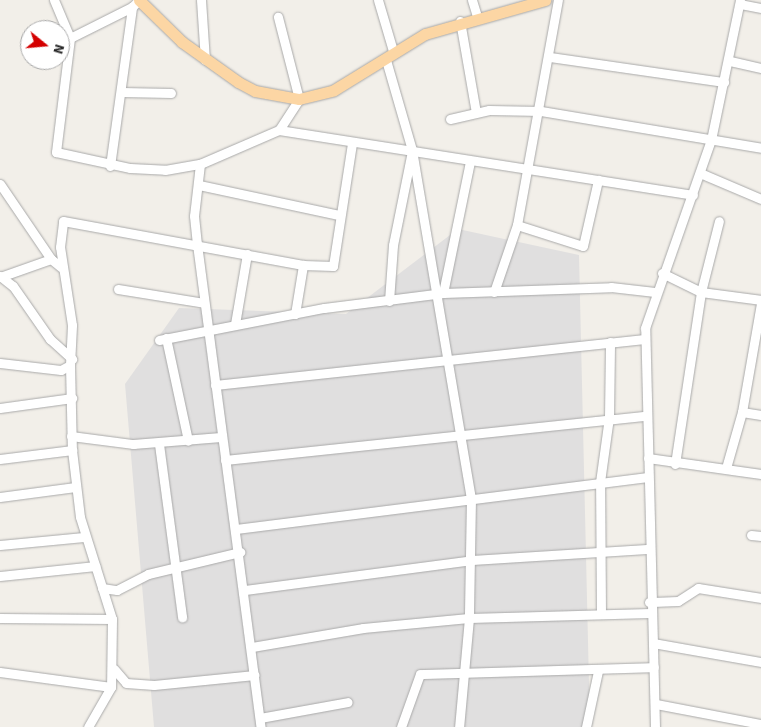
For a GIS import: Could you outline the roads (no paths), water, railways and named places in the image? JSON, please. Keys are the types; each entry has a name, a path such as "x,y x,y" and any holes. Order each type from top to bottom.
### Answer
{"main road":[{"path":"137,2 205,60 255,91 299,100 334,90 390,55 460,21 545,0"}],"street":[{"path":"54,0 62,20"},
{"path":"201,0 205,60"},
{"path":"378,0 412,150 440,294 446,358 471,498 472,560 469,618 459,727"},
{"path":"472,0 477,16"},
{"path":"494,292 517,225 550,57 558,0"},
{"path":"70,38 137,2"},
{"path":"110,166 137,2"},
{"path":"655,727 656,704 649,602 645,339 655,292 693,195 711,140 730,61 740,2 761,8"},
{"path":"66,70 56,152 110,166 165,170 200,164 279,130 299,100 278,17"},
{"path":"460,21 476,112"},
{"path":"550,57 724,82"},
{"path":"730,61 761,68"},
{"path":"122,92 171,94"},
{"path":"450,119 476,112 540,111 760,147"},
{"path":"279,130 352,143 412,150 527,171 693,195"},
{"path":"88,727 111,687 113,664 112,620 84,537 75,487 72,450 72,325 61,267 63,221 197,244 302,265 333,266 339,214 352,143"},
{"path":"389,301 393,245 412,150"},
{"path":"440,294 470,162"},
{"path":"200,164 194,216 197,244 221,437 240,552 260,723 348,702"},
{"path":"700,173 761,199"},
{"path":"517,225 583,246 598,180"},
{"path":"0,184 51,259 61,267"},
{"path":"199,185 339,214"},
{"path":"675,464 701,292 719,222"},
{"path":"235,324 247,254"},
{"path":"0,277 51,259"},
{"path":"295,314 302,265"},
{"path":"662,272 701,292 761,302 742,412 726,468"},
{"path":"0,277 13,286 50,339 71,362"},
{"path":"188,441 162,339 295,314 440,294 611,287 655,292"},
{"path":"118,289 204,303"},
{"path":"215,385 446,358 645,339"},
{"path":"601,613 599,552 600,482 608,416 610,342"},
{"path":"0,363 61,370 71,362"},
{"path":"0,408 72,398"},
{"path":"742,412 761,415"},
{"path":"225,460 608,416 646,416"},
{"path":"72,436 159,444 221,437"},
{"path":"159,444 178,565 182,617"},
{"path":"0,459 72,450"},
{"path":"648,458 675,464 726,468 761,474"},
{"path":"236,529 648,477"},
{"path":"0,497 75,487"},
{"path":"751,535 761,536"},
{"path":"0,545 84,537"},
{"path":"244,590 472,560 648,549"},
{"path":"102,588 131,586 148,574 178,565 240,552"},
{"path":"0,576 95,566"},
{"path":"649,602 678,601 698,588 761,598"},
{"path":"252,648 363,628 469,618 650,613"},
{"path":"0,618 112,620"},
{"path":"653,643 761,662"},
{"path":"113,664 119,680 144,684 255,675"},
{"path":"401,727 420,674 463,676 654,667"},
{"path":"586,727 598,671"},
{"path":"0,672 111,687"},
{"path":"656,704 761,724"}]}
